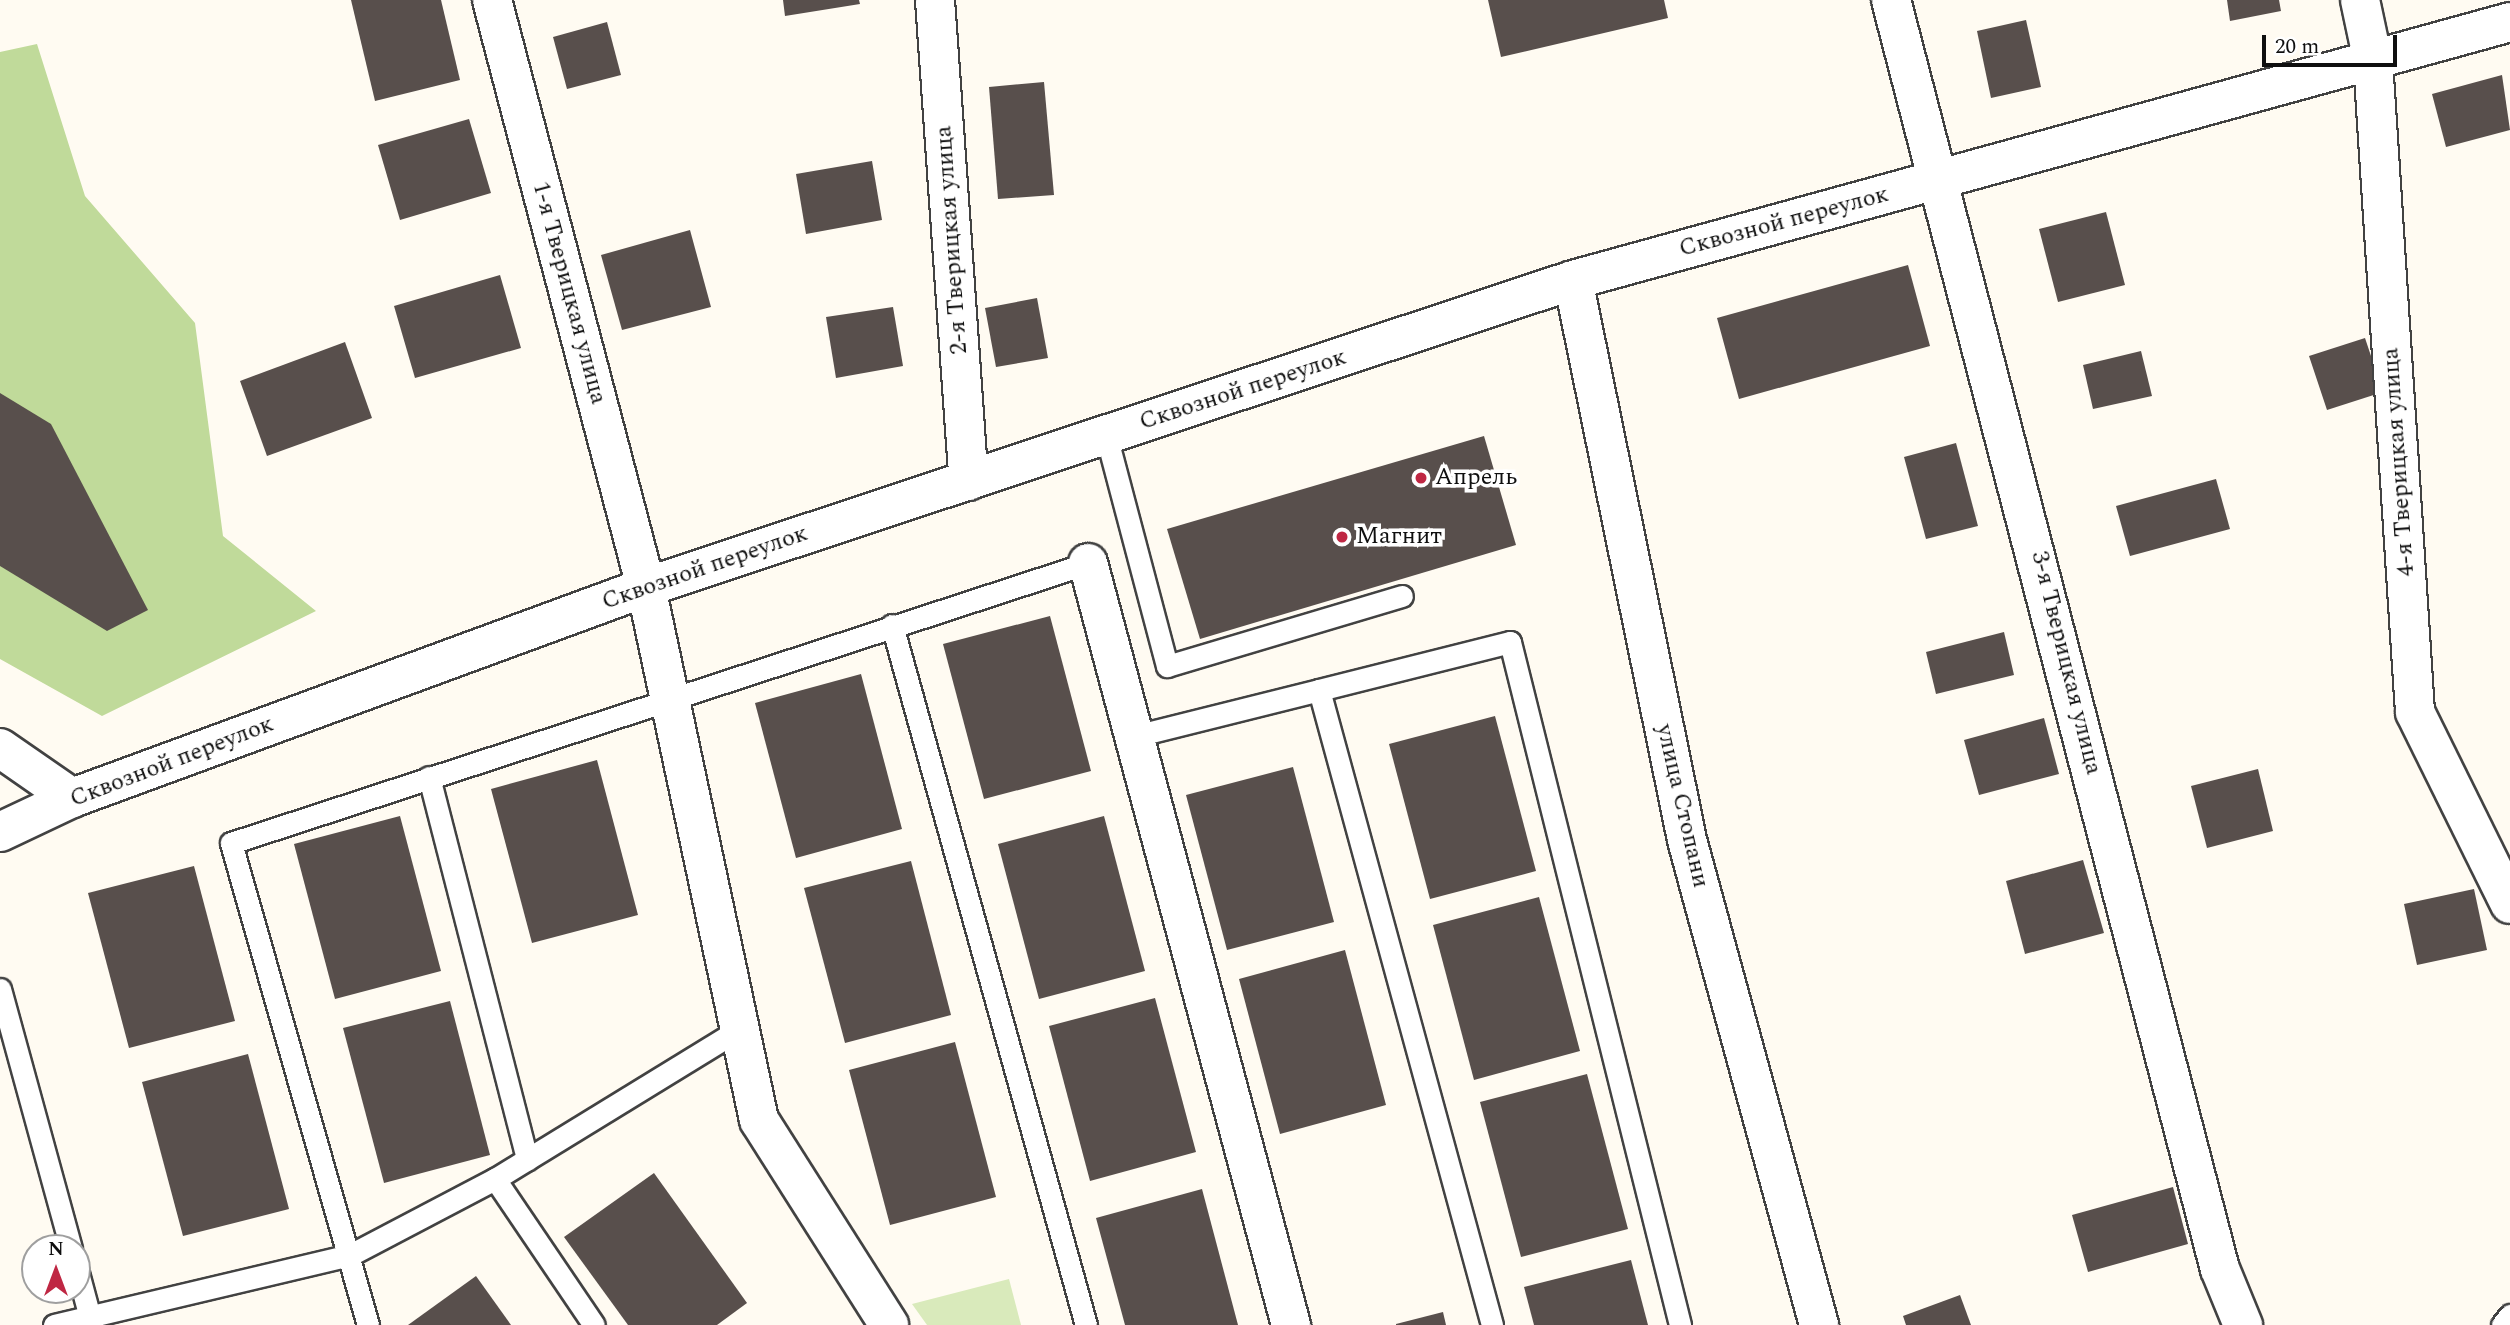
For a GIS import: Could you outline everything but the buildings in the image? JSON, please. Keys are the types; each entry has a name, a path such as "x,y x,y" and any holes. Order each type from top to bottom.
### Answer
{"street":[{"name":"1-я Тверицкая улица","path":"492,0 646,587 759,1120 889,1325"},
{"name":"2-я Тверицкая улица","path":"935,0 969,481"},
{"name":"3-я Тверицкая улица","path":"1891,0 1942,178 2220,1269 2244,1325"},
{"name":"4-я Тверицкая улица","path":"2360,0 2373,61 2415,712 2510,904"},
{"name":"Сквозной переулок","path":"0,832 72,798 646,587 1573,280 2510,22"},
{"name":"улица Стопани","path":"1573,280 1687,840 1819,1325"},
{"path":"1088,563 1291,1325"},
{"path":"0,748 72,798"}],"lane":[{"path":"1106,435 1167,666 1402,596"},
{"path":"368,1325 232,843 669,696 1088,563"},
{"path":"892,625 1086,1325"},
{"path":"1135,736 1510,642 1680,1325"},
{"path":"1319,690 1492,1325"},
{"path":"429,777 527,1160"},
{"path":"0,989 67,1234"},
{"path":"54,1325 91,1319 350,1255 495,1180 740,1029"},
{"path":"495,1180 594,1325"},
{"path":"2502,1325 2510,1315"}],"green space":[{"path":"37,44 85,196 195,323 223,536 316,611 102,716 0,659 0,52"},
{"path":"1009,1279 1021,1325 927,1325 912,1304"}],"place":[{"name":"Апрель","path":"1421,478"},
{"name":"Магнит","path":"1342,537"}]}
